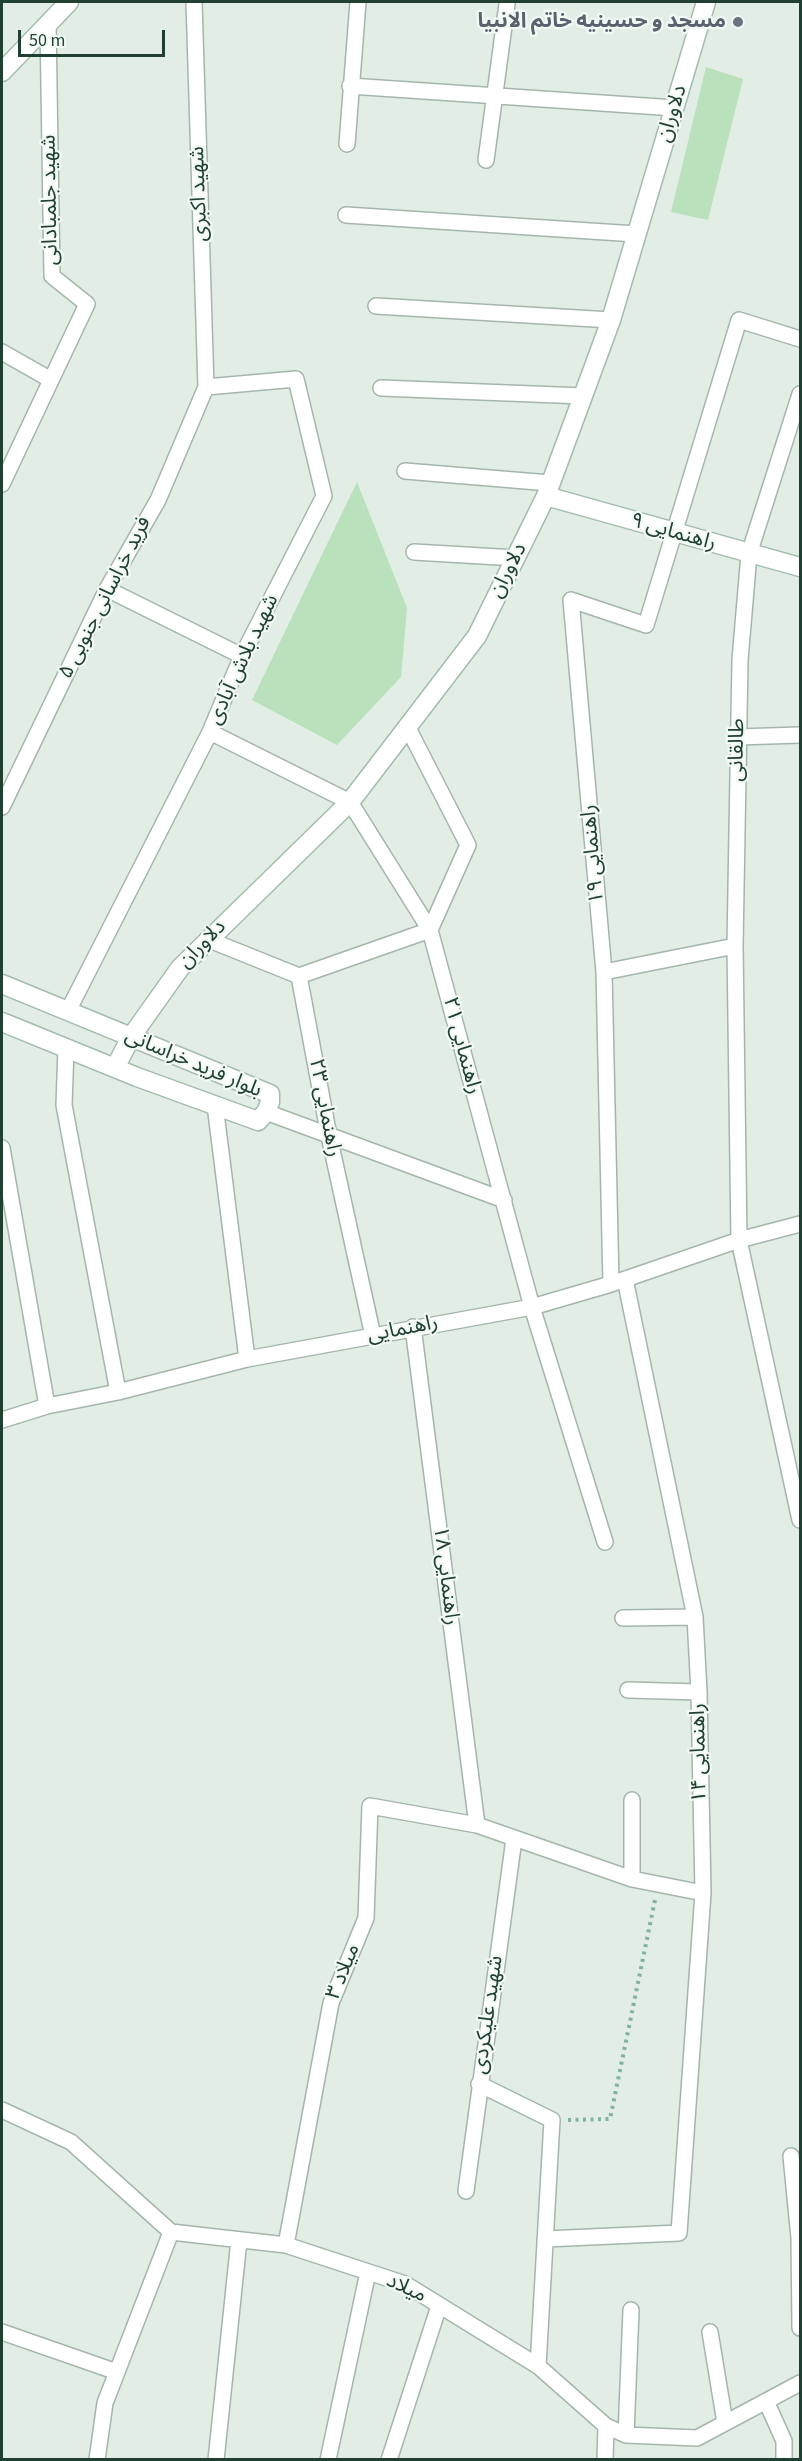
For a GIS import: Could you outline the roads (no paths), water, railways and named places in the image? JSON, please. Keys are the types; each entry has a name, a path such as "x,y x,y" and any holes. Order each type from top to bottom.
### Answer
{"street":[{"path":"2,72 69,2"},
{"name":"شهید اکبری","path":"194,2 206,387"},
{"path":"347,144 358,2"},
{"name":"دلاوران","path":"115,1068 131,1037 180,968 207,939 350,802 477,636 548,490 611,320 706,2"},
{"path":"486,160 507,4"},
{"name":"شهید جلمبادانی","path":"2,484 87,304 52,276 48,23"},
{"path":"350,86 675,108"},
{"path":"346,214 636,234"},
{"path":"376,306 611,320"},
{"path":"676,534 739,320 801,339"},
{"path":"2,352 51,380"},
{"name":"شهید بلاش آبادی","path":"68,1011 210,732 242,656 324,496 296,379 206,387"},
{"name":"فرید خراسانی جنوبی ۵","path":"2,807 107,589 158,500 206,387"},
{"path":"381,388 583,396"},
{"name":"طالقانی","path":"801,394 749,554 740,660 735,946 739,1240 801,1520"},
{"path":"405,471 548,490"},
{"name":"راهنمایی ۹","path":"548,490 676,534 801,567"},
{"name":"راهنمایی ۱۹","path":"618,1282 604,972 571,600 646,625 676,534"},
{"path":"414,552 516,558"},
{"path":"107,589 242,656"},
{"path":"207,939 299,976 430,930 468,845 408,728"},
{"path":"210,732 350,802"},
{"path":"738,737 801,735"},
{"name":"راهنمایی ۲۱","path":"350,802 430,930 532,1307 605,1542"},
{"path":"604,972 735,946"},
{"name":"راهنمایی ۲۳","path":"299,976 329,1136 373,1336"},
{"name":"بلوار فرید خراسانی","path":"2,984 270,1094 266,1112 258,1121 115,1068 2,1022"},
{"path":"66,1048 64,1105 118,1392"},
{"path":"214,1105 247,1359"},
{"path":"266,1112 504,1200"},
{"path":"2,1148 47,1406"},
{"name":"راهنمایی","path":"2,1420 47,1406 118,1392 247,1359 532,1307 618,1282 739,1240 801,1224"},
{"name":"راهنمایی ۱۴","path":"545,2239 679,2233 702,1893 699,1692 695,1617 618,1282"},
{"name":"راهنمایی ۱۸","path":"413,1327 477,1825"},
{"path":"622,1618 695,1617"},
{"path":"628,1690 699,1692"},
{"path":"632,1800 632,1880"},
{"name":"میلاد ۳","path":"286,2245 331,2003 366,1918 370,1806 477,1825"},
{"path":"477,1825 632,1880 702,1893"},
{"name":"شهید علیکردی","path":"466,2191 514,1839"},
{"path":"479,2084 552,2120 538,2366"},
{"path":"2,2110 71,2142 171,2232 105,2403 97,2460"},
{"path":"791,2156 800,2238 801,2328"},
{"name":"میلاد","path":"171,2232 286,2245 405,2284 538,2366 606,2426 626,2435 697,2438 801,2383"},
{"path":"216,2460 238,2240"},
{"path":"328,2460 368,2272"},
{"path":"389,2460 440,2306"},
{"path":"626,2435 631,2310"},
{"path":"2,2332 117,2372"},
{"path":"710,2332 725,2423"},
{"path":"766,2401 783,2441 784,2460"},
{"path":"605,2460 606,2426"}],"place":[{"name":"مسجد و حسینیه خاتم الانبیا","path":"738,22"}]}
